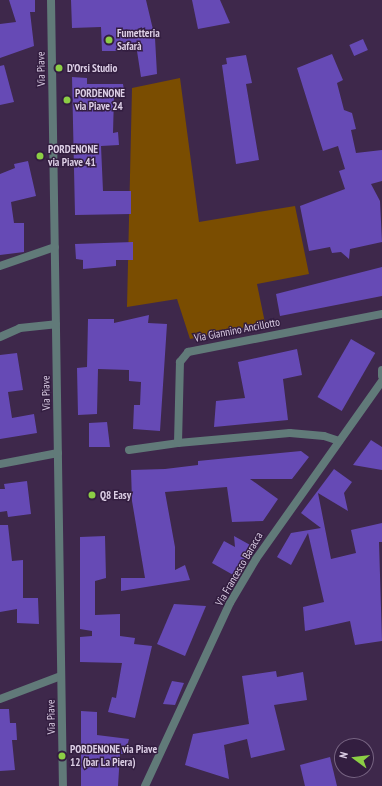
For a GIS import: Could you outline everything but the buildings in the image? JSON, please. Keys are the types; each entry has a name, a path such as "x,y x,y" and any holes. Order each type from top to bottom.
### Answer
{"street":[{"name":"Via Piave","path":"51,0 63,786"},
{"path":"0,266 54,247"},
{"name":"Via Giannino Ancillotto","path":"178,443 180,362 188,352 382,314"},
{"path":"0,337 20,328 56,324"},
{"path":"382,370 382,376"},
{"name":"Via Francesco Baracca","path":"145,786 230,603 280,522 382,381"},
{"path":"129,450 178,443 290,434 324,436 339,441"},
{"path":"0,464 58,453"},
{"path":"0,699 61,676"}],"shaded area":[{"path":"180,78 199,222 295,206 309,274 257,284 265,323 190,339 177,299 127,307 132,88"}],"place":[{"name":"Fumetteria Safarà","path":"109,40"},
{"name":"D’Orsi Studio","path":"59,68"},
{"name":"PORDENONE via Piave 24","path":"67,100"},
{"name":"PORDENONE via Piave 41","path":"40,156"},
{"name":"Q8 Easy","path":"92,495"},
{"name":"PORDENONE via Piave 12 (bar La Piera)","path":"62,756"}]}
